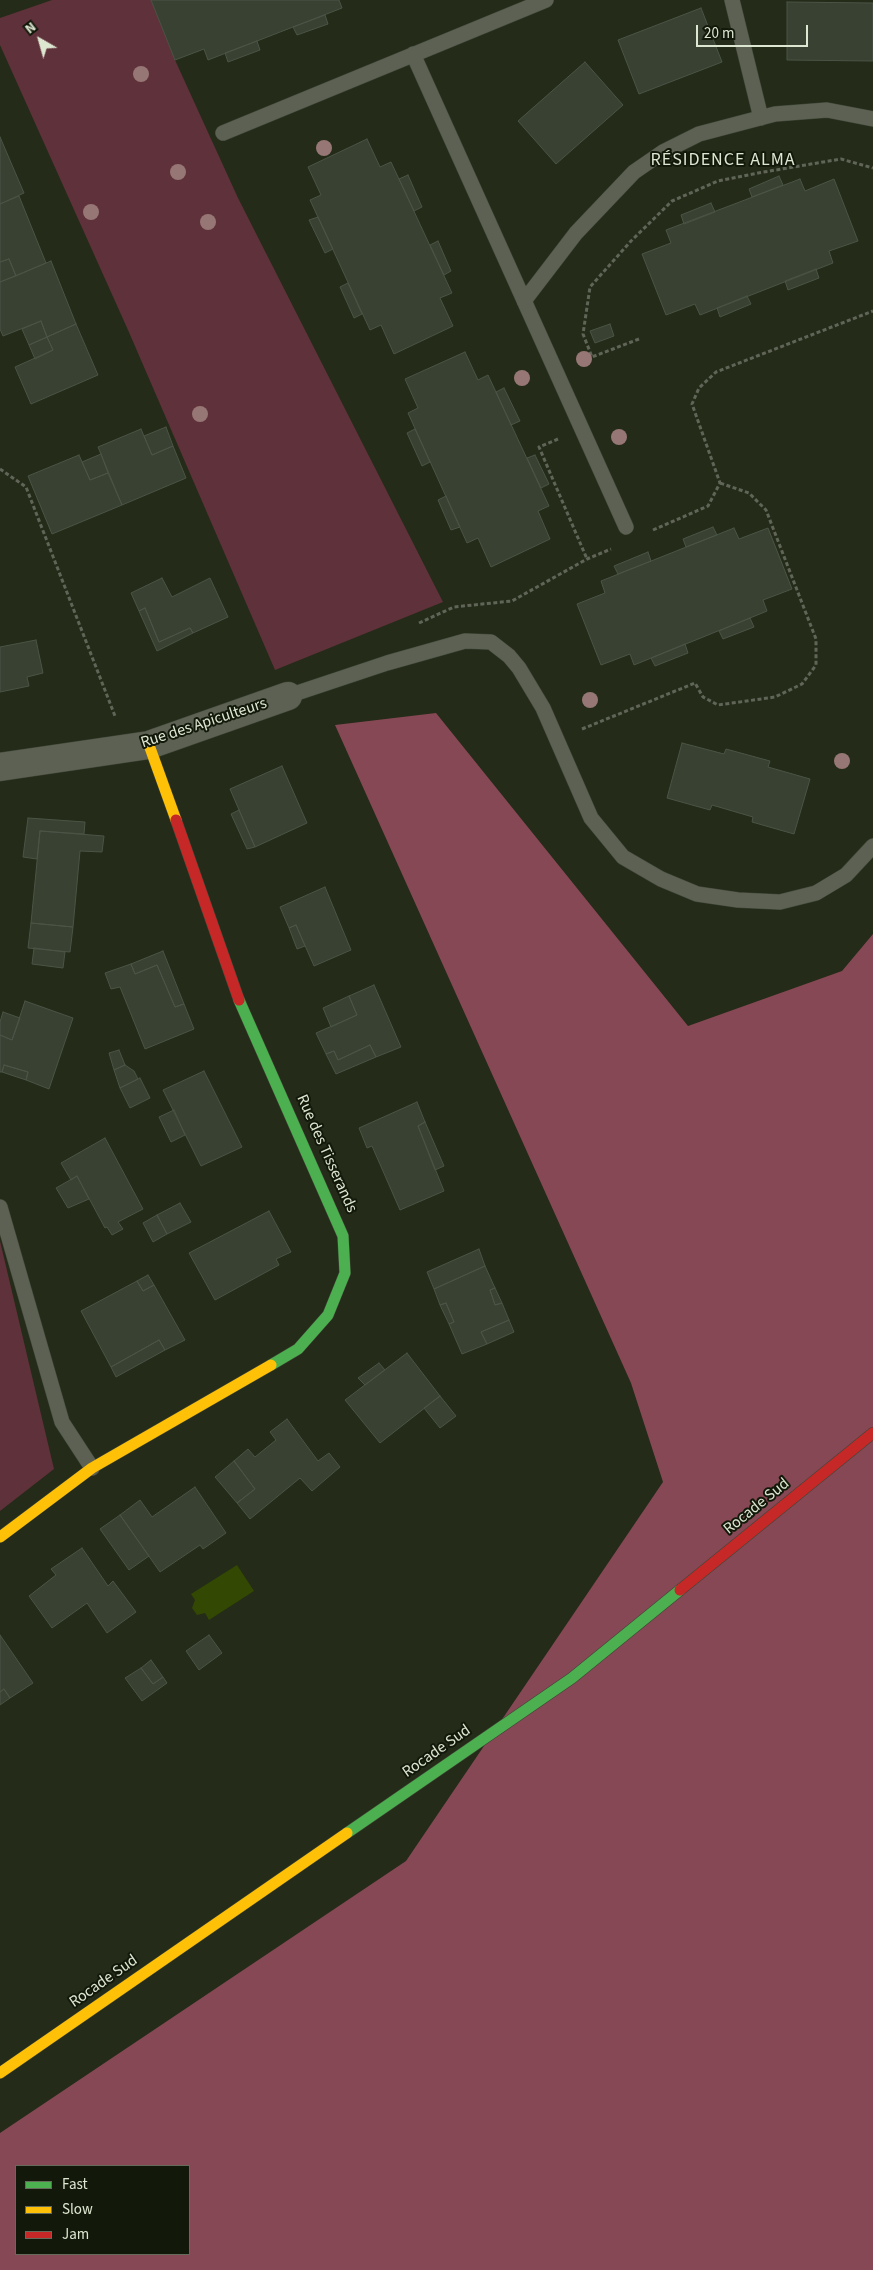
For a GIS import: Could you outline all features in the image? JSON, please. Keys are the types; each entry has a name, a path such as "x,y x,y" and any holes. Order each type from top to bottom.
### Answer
{"main road":[{"name":"Rue des Tisserands","path":"0,1537 92,1468 298,1349 328,1315 345,1273 343,1236 244,1013 138,746"},
{"name":"Rocade Sud","path":"0,2073 572,1678 873,1433"}],"street":[{"name":"Rue des Apiculteurs","path":"0,767 138,746 288,696"}],"lane":[{"path":"223,133 546,0"},
{"path":"732,0 761,118"},
{"path":"413,54 626,527"},
{"path":"524,301 576,233 634,172 664,152 699,134 775,114 827,110 873,119"},
{"path":"288,696 388,663 465,641 491,642 510,656 520,668 543,708 591,818 623,857 661,879 697,894 738,900 780,902 816,893 846,875 873,846"},
{"path":"0,1207 62,1422 92,1468"}],"path":[{"path":"639,339 592,356 583,334 590,287 631,241 672,201 718,181 841,159 873,168"},
{"path":"582,429 539,447 587,559"},
{"path":"0,469 26,487 138,746"},
{"path":"557,739 695,683 704,697 718,705 775,697 802,684 816,665 816,638 766,510 749,493 720,483"}],"shaded area":[{"path":"52,0 151,0 175,60 238,198 443,602 275,670 128,330 0,45 0,18"},
{"path":"436,713 688,1026 842,971 873,934 873,2270 0,2270 0,2133 406,1861 663,1482 631,1383 335,725"},
{"path":"0,1241 54,1469 0,1511"},
{"path":"237,1565 254,1591 209,1620 205,1613 197,1615 192,1608 195,1600 191,1594"}],"building":[{"path":"151,0 339,0 342,8 208,60 204,49 175,60"},
{"path":"787,2 873,3 873,61 787,60"},
{"path":"701,8 722,62 639,94 618,40"},
{"path":"325,15 328,24 297,35 293,27"},
{"path":"257,41 260,50 228,62 225,53"},
{"path":"585,62 623,105 556,164 518,121"},
{"path":"0,137 24,193 0,204"},
{"path":"367,139 380,167 391,162 452,293 440,298 453,326 394,354 381,325 370,330 310,200 321,195 308,167"},
{"path":"408,175 422,207 414,211 399,179"},
{"path":"779,176 783,185 752,197 749,189"},
{"path":"800,179 805,191 834,179 858,241 829,251 833,263 700,315 695,304 666,315 642,254 671,243 666,230"},
{"path":"19,196 46,263 16,276 9,259 0,262 0,204"},
{"path":"711,203 715,212 684,224 681,215"},
{"path":"318,217 333,249 325,253 309,220"},
{"path":"438,241 451,271 444,275 430,245"},
{"path":"9,259 16,276 0,282 0,262"},
{"path":"51,261 76,324 47,337 41,321 3,336 0,329 0,282"},
{"path":"816,269 819,278 788,290 785,281"},
{"path":"348,283 362,314 354,318 340,287"},
{"path":"747,296 751,304 720,317 717,308"},
{"path":"41,321 47,337 29,345 22,329"},
{"path":"76,324 98,375 31,404 15,367 53,350 47,337"},
{"path":"610,324 614,336 595,343 590,331"},
{"path":"47,337 53,350 35,359 29,345"},
{"path":"465,352 478,380 488,375 549,506 538,511 550,539 491,567 478,538 467,543 408,413 418,408 405,379"},
{"path":"504,388 520,421 511,425 496,392"},
{"path":"166,427 173,446 152,455 144,436"},
{"path":"141,429 152,455 173,446 186,478 122,505 98,447"},
{"path":"415,429 430,462 422,466 407,433"},
{"path":"101,454 108,473 90,480 82,462"},
{"path":"79,455 90,480 108,473 122,505 52,534 28,476"},
{"path":"535,455 549,484 541,488 527,458"},
{"path":"446,496 460,527 451,530 438,500"},
{"path":"713,527 717,535 686,547 683,539"},
{"path":"734,528 739,539 768,528 792,589 763,600 767,611 634,665 630,654 601,665 577,604 605,593 601,581"},
{"path":"648,552 651,561 618,574 614,566"},
{"path":"162,578 172,597 210,578 228,617 193,633 190,628 159,642 145,608 139,611 131,593"},
{"path":"145,608 159,642 190,628 193,633 157,651 139,611"},
{"path":"750,618 754,627 723,639 719,631"},
{"path":"36,640 43,673 27,677 29,686 0,692 0,647"},
{"path":"685,644 688,653 655,666 651,658"},
{"path":"682,743 724,754 726,749 770,761 768,767 810,779 794,834 752,822 753,817 712,805 710,810 667,798"},
{"path":"282,766 307,823 255,847 230,789"},
{"path":"239,810 255,847 247,849 231,814"},
{"path":"28,818 85,822 84,834 40,831 37,859 23,857"},
{"path":"40,831 104,836 102,852 80,851 73,927 31,923"},
{"path":"325,887 351,950 314,966 296,925 289,928 280,907"},
{"path":"31,923 73,927 70,952 28,948"},
{"path":"296,925 305,946 297,949 289,928"},
{"path":"34,948 65,952 63,968 32,964"},
{"path":"163,951 184,1004 175,1007 157,965 135,974 131,964"},
{"path":"131,964 135,974 157,965 175,1007 184,1004 194,1029 145,1049 120,987 111,989 105,973"},
{"path":"374,985 401,1047 376,1057 370,1045 338,1060 334,1051 326,1054 316,1033 357,1015 349,996"},
{"path":"349,996 357,1015 331,1027 323,1008"},
{"path":"25,1001 73,1018 49,1089 26,1080 28,1072 4,1065 2,1072 0,1072 0,1035 12,1040"},
{"path":"3,1012 20,1018 12,1040 0,1035 0,1022"},
{"path":"370,1045 376,1057 336,1074 326,1054 334,1051 338,1060"},
{"path":"119,1050 125,1065 114,1070 109,1053"},
{"path":"4,1065 28,1072 26,1080 2,1072"},
{"path":"125,1065 134,1071 138,1079 120,1088 114,1070"},
{"path":"204,1071 242,1147 201,1166 163,1090"},
{"path":"140,1078 150,1098 130,1108 120,1088"},
{"path":"417,1102 425,1122 418,1126 444,1191 400,1210 372,1146 367,1148 359,1128"},
{"path":"174,1110 185,1135 171,1142 159,1117"},
{"path":"425,1122 444,1166 435,1170 418,1126"},
{"path":"105,1138 143,1209 118,1222 123,1229 112,1235 107,1227 105,1228 77,1176 71,1180 61,1163"},
{"path":"77,1176 89,1199 68,1208 56,1188"},
{"path":"180,1203 191,1222 167,1234 157,1215"},
{"path":"269,1211 291,1252 276,1259 279,1265 215,1300 189,1253"},
{"path":"157,1215 167,1234 153,1242 143,1223"},
{"path":"479,1249 485,1266 434,1289 427,1272"},
{"path":"485,1266 495,1288 490,1290 495,1305 502,1303 509,1320 481,1332 487,1344 462,1354 449,1324 454,1322 446,1303 440,1305 434,1289"},
{"path":"148,1275 154,1285 143,1291 137,1281"},
{"path":"137,1281 143,1291 154,1285 185,1340 165,1350 159,1340 111,1367 81,1311"},
{"path":"495,1288 502,1303 495,1305 490,1290"},
{"path":"446,1303 454,1322 449,1324 440,1305"},
{"path":"509,1320 514,1332 487,1344 481,1332"},
{"path":"159,1340 165,1350 116,1377 111,1367"},
{"path":"407,1353 440,1396 380,1443 345,1400"},
{"path":"379,1363 385,1370 365,1385 358,1378"},
{"path":"440,1396 456,1416 440,1428 424,1408"},
{"path":"287,1419 318,1461 329,1453 340,1467 312,1491 300,1478 250,1519 237,1503 255,1489 234,1461 248,1449 255,1457 276,1440 270,1432"},
{"path":"234,1461 255,1489 237,1503 215,1477"},
{"path":"195,1487 226,1533 203,1549 200,1545 160,1572 120,1515 140,1500 152,1517"},
{"path":"120,1515 149,1556 129,1570 100,1529"},
{"path":"82,1548 108,1586 113,1581 136,1612 107,1633 87,1603 52,1628 29,1596 56,1575 51,1569"},
{"path":"0,1635 33,1683 10,1698 4,1689 0,1692"},
{"path":"209,1635 222,1653 199,1670 186,1651"},
{"path":"151,1660 163,1677 153,1684 141,1668"},
{"path":"141,1668 153,1684 163,1677 167,1683 142,1701 125,1678"},
{"path":"4,1689 10,1698 0,1705 0,1692"}],"traffic: fast":[{"path":"239,1000 343,1236 345,1273 328,1315 298,1349 271,1365"},
{"path":"347,1833 572,1678 680,1590"}],"traffic: slow":[{"path":"149,745 176,820"},
{"path":"0,1537 92,1468 271,1365"},
{"path":"0,2073 347,1833"}],"traffic: jam":[{"path":"176,820 239,1000"},
{"path":"680,1590 873,1433"}],"district":[{"name":"RÉSIDENCE ALMA","path":"723,161"}]}
